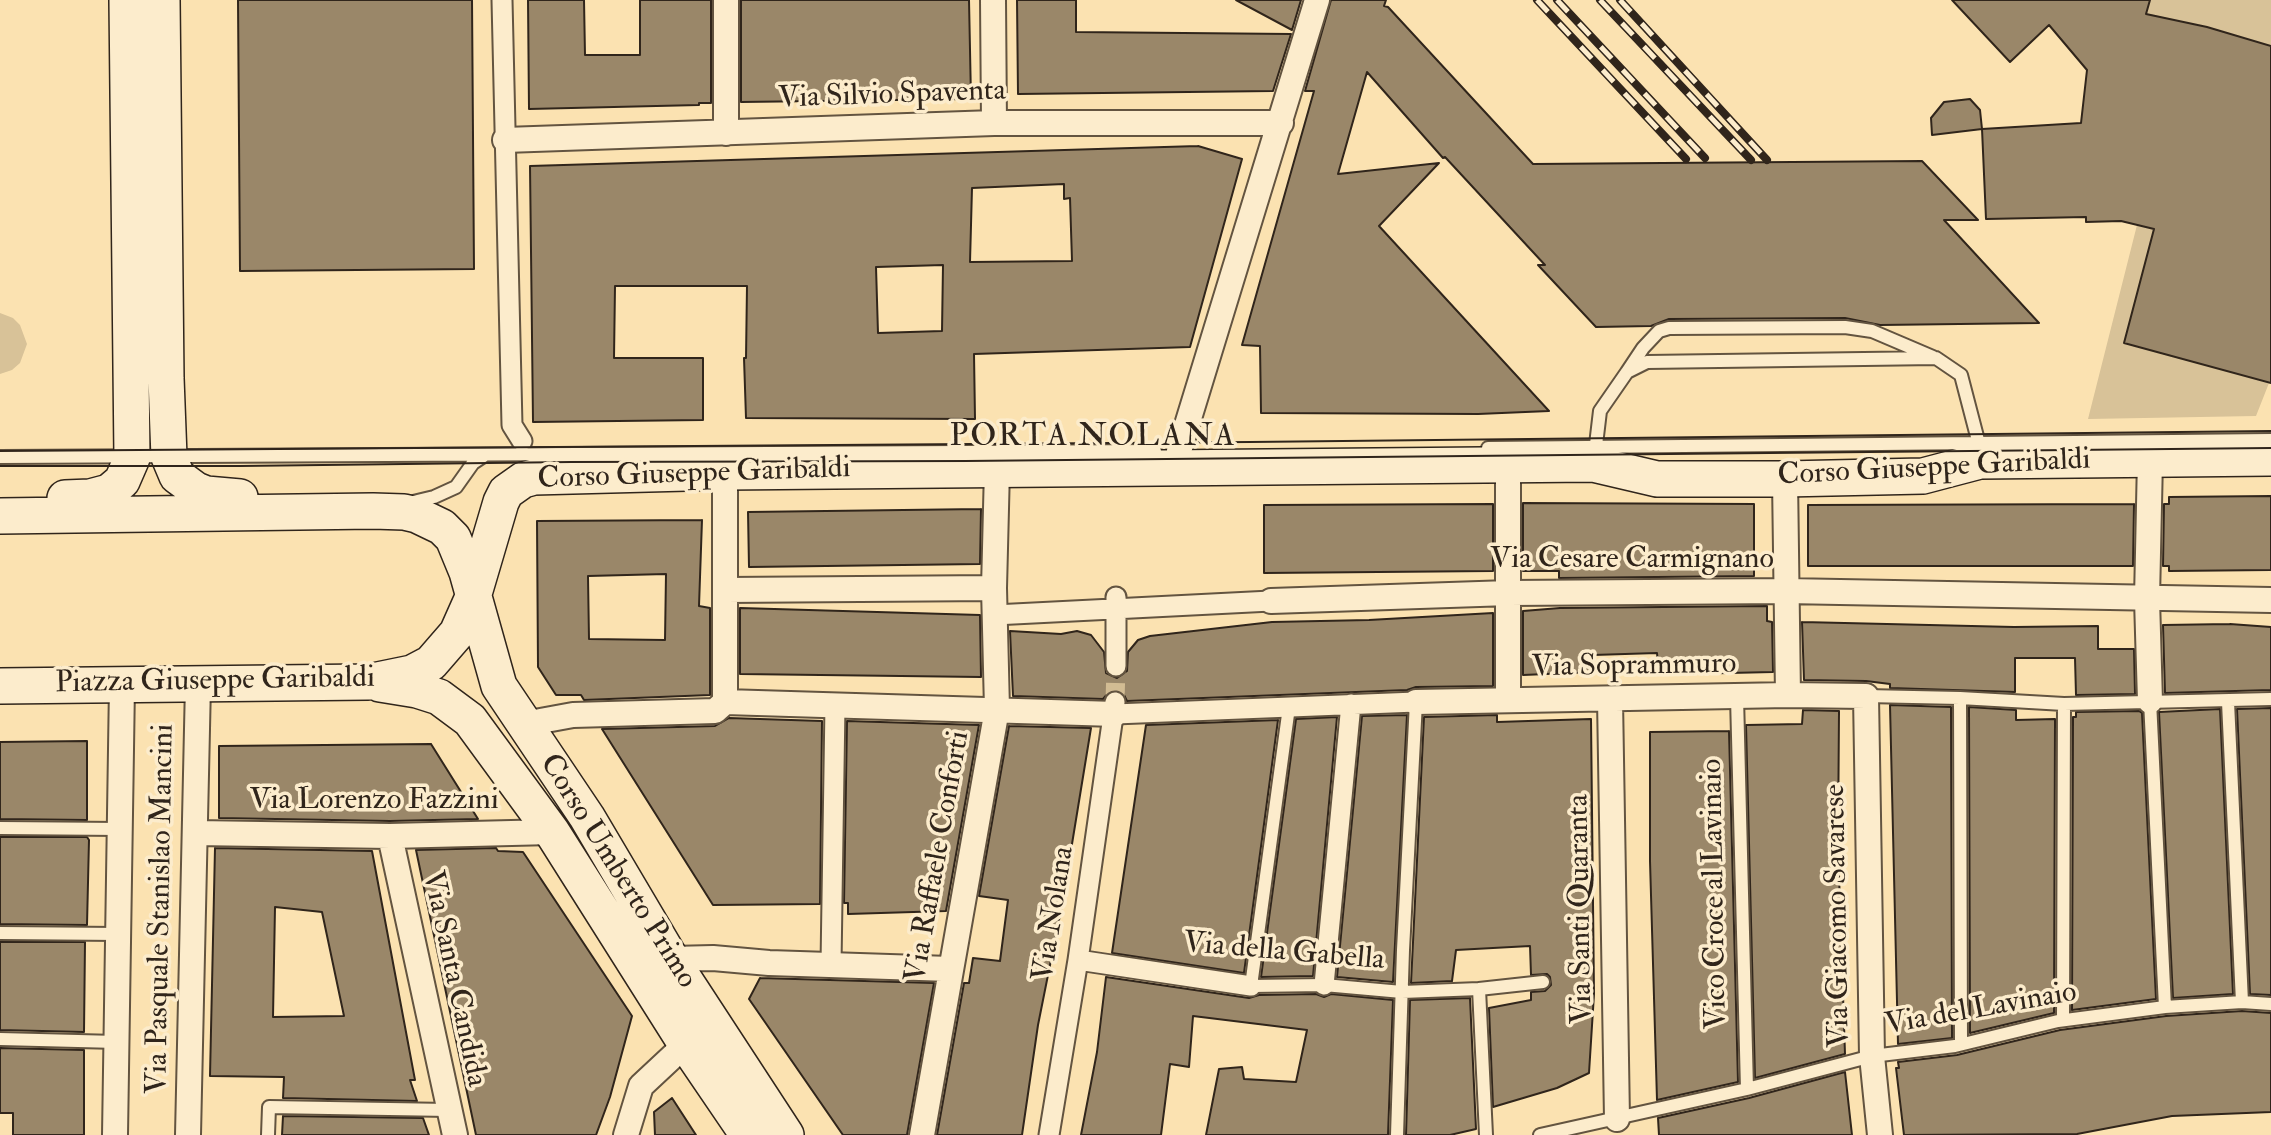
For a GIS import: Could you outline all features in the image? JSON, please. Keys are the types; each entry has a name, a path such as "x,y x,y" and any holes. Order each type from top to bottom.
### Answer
{"main road":[{"path":"0,516 66,497 90,497 109,492 122,481 132,458 127,0"},
{"path":"162,0 169,457 177,476 195,490 312,511"},
{"name":"Corso Giuseppe Garibaldi","path":"473,597 500,502 506,492 523,480 534,477 1183,456 1508,464 1595,455 1657,479 1784,479 1923,476 1980,451 2150,459 2271,458"},
{"path":"0,516 373,510 404,512 428,519 442,527 453,538 460,552 473,597"},
{"name":"Piazza Giuseppe Garibaldi","path":"0,687 368,682 412,673 431,663 457,633 473,597"},
{"name":"Corso Umberto Primo","path":"473,597 499,686 587,817 671,959 786,1135"},
{"name":"Corso Umberto Primo","path":"368,682 417,690 439,697 470,720 552,832 685,1044 748,1135"}],"street":[{"path":"502,0 512,425 522,441"},
{"path":"726,0 726,133"},
{"path":"993,0 994,123"},
{"path":"1183,456 1317,0"},
{"name":"Via Silvio Spaventa","path":"505,140 994,123 1281,123"},
{"path":"2150,459 2147,599 2150,701"},
{"name":"Via Raffaele Conforti","path":"922,1135 997,709 993,588 997,460"},
{"path":"1508,464 1508,700"},
{"path":"725,472 725,702"},
{"path":"1784,479 1788,695"},
{"path":"726,590 993,588"},
{"name":"Via Cesare Carmignano","path":"995,615 1116,602 1271,601 1509,593 1786,591 2271,600"},
{"path":"1116,602 1116,666"},
{"name":"Via Pasquale Stanislao Mancini","path":"188,1135 198,684"},
{"name":"Via Pasquale Stanislao Mancini","path":"115,1135 122,685"},
{"name":"Via Soprammuro","path":"524,724 573,715 715,711 725,702 997,709 1289,707 1508,700 1867,696"},
{"name":"Via Giacomo Savarese","path":"1867,696 1872,1056 1880,1135"},
{"name":"Via Santi Quaranta","path":"1610,699 1617,1119"},
{"path":"1324,985 1351,704"},
{"path":"831,964 835,705"},
{"name":"Via Nolana","path":"1049,1135 1115,708"},
{"name":"Via Lorenzo Fazzini","path":"196,833 390,836 552,832"},
{"name":"Via Santa Candida","path":"390,836 455,1135"},
{"path":"671,959 713,958 950,969"},
{"name":"Via della Gabella","path":"1078,960 1251,986"},
{"path":"626,1135 641,1086 685,1044"}],"lane":[{"path":"1595,455 1600,411 1643,348 1659,331 1669,328 1845,327 1872,331 1936,358 1961,375 1980,451"},
{"path":"1627,372 1647,362 1936,358"},
{"path":"1473,448 1595,455 1980,451 2271,440"},
{"path":"373,510 434,497 456,487 473,463 485,454"},
{"path":"0,457 590,454 997,460"},
{"path":"534,477 590,454"},
{"name":"Via Soprammuro","path":"1867,696 2064,704 2271,699"},
{"name":"Vico Croce al Lavinaio","path":"1737,697 1747,1089"},
{"path":"1960,698 1961,1044"},
{"path":"2150,701 2165,1007"},
{"path":"1397,1135 1416,702"},
{"path":"2228,702 2242,1002"},
{"path":"2063,1020 2064,704"},
{"path":"1251,986 1289,707"},
{"path":"0,828 120,829"},
{"path":"0,933 119,934"},
{"name":"Via della Gabella","path":"1251,986 1324,985 1402,992 1479,989 1543,982"},
{"path":"1479,989 1486,1135"},
{"name":"Via del Lavinaio","path":"1540,1135 1747,1089 1872,1056 1961,1044 2063,1020 2165,1007 2271,1003"},
{"path":"0,1040 117,1042"},
{"path":"268,1135 269,1107 449,1110"}],"shaded area":[{"path":"2150,0 2271,0 2271,46 2146,14"},
{"path":"2137,225 2154,229 2124,343 2269,383 2256,416 2088,419"},
{"path":"0,313 13,318 20,325 27,344 20,363 12,370 0,374"}],"building":[{"path":"238,0 472,0 474,269 240,271"},
{"path":"528,0 584,0 585,55 640,55 640,0 711,0 711,103 529,109"},
{"path":"741,0 969,0 971,99 741,102"},
{"path":"1017,0 1076,0 1076,32 1291,34 1273,91 1018,94"},
{"path":"1236,0 1301,0 1292,30"},
{"path":"1331,0 1386,0 1384,6 1388,7 1533,164 1922,161 1978,220 1944,220 2039,323 1880,325 1845,318 1669,319 1651,326 1596,327 1538,265 1545,265 1445,157 1443,158 1367,72 1338,174 1439,163 1379,226 1549,411 1478,414 1261,413 1260,346 1242,345 1314,91 1305,91"},
{"path":"1952,0 2150,0 2146,14 2207,27 2271,46 2271,383 2124,343 2154,229 2121,221 2086,222 2086,217 1986,219 1982,129 2081,123 2087,70 2049,25 2010,62"},
{"path":"1970,99 1980,110 1982,129 1932,135 1931,118 1944,102"},
{"path":"1198,146 1242,159 1190,347 974,354 975,419 746,418 744,358 747,286 615,286 614,358 703,358 703,420 533,422 530,166","holes":["1064,184 1064,199 1070,198 1072,261 970,262 972,188","943,265 942,331 878,333 876,267"]},
{"path":"2271,496 2271,570 2169,571 2169,566 2163,566 2164,504 2169,504 2169,497"},
{"path":"1523,503 1754,504 1754,576 1559,578 1559,571 1523,571"},
{"path":"1493,504 1493,571 1264,573 1264,505"},
{"path":"2134,504 2133,566 1808,566 1808,505"},
{"path":"981,509 980,564 749,567 748,512"},
{"path":"702,520 699,606 710,608 710,695 584,700 581,695 556,695 538,667 537,521","holes":["666,574 665,640 589,639 588,576"]},
{"path":"1767,606 1767,621 1772,622 1773,672 1685,674 1686,661 1658,664 1657,653 1593,655 1593,672 1523,675 1523,611 1560,608"},
{"path":"740,608 980,615 981,677 740,674"},
{"path":"1493,613 1493,686 1416,687 1407,690 1127,701 1123,693 1116,690 1110,691 1103,699 1013,696 1010,631 1061,634 1077,631 1091,635 1104,652 1106,673 1117,678 1127,671 1128,652 1138,640 1150,636 1272,622"},
{"path":"1802,622 2014,627 2098,626 2098,649 2134,649 2135,694 2076,695 2075,658 2015,658 2015,692 1890,688 1890,684 1866,681 1804,680"},
{"path":"2230,624 2271,627 2271,690 2165,693 2163,625"},
{"path":"1890,705 1951,707 1952,1038 1898,1044"},
{"path":"1969,707 2016,710 2016,720 2055,719 2054,1013 1970,1033"},
{"path":"2271,708 2271,995 2250,994 2237,709"},
{"path":"2220,709 2233,994 2173,998 2159,712"},
{"path":"1803,710 1839,711 1838,845 1845,1054 1755,1078 1746,725 1802,724"},
{"path":"2076,712 2142,713 2156,999 2072,1010 2073,717 2076,717"},
{"path":"1407,715 1393,982 1337,977 1362,716"},
{"path":"1497,715 1497,722 1591,719 1594,994 1589,1073 1557,1088 1493,1107 1489,1008 1531,1000 1531,992 1545,991 1551,985 1547,974 1531,975 1530,946 1456,950 1452,981 1411,983 1424,717"},
{"path":"1337,717 1313,976 1261,977 1296,719"},
{"path":"729,718 822,721 820,904 713,905 602,729 715,726"},
{"path":"1278,720 1244,973 1112,953 1146,725"},
{"path":"847,721 979,725 946,911 848,914 848,903 844,903"},
{"path":"1009,726 1091,728 1062,905 1038,1025 1022,1135 937,1135 964,983 969,983 973,958 1000,961 1008,900 979,896"},
{"path":"1729,731 1738,1082 1657,1100 1650,861 1650,732"},
{"path":"87,741 87,820 0,819 0,742"},
{"path":"431,744 478,819 390,821 219,818 219,746"},
{"path":"0,837 87,837 87,925 0,924"},
{"path":"215,848 372,851 415,1080 410,1080 417,1101 283,1098 284,1077 210,1076","holes":["275,907 322,912 344,1016 273,1017"]},
{"path":"496,848 498,851 523,852 632,1016 610,1097 596,1135 476,1135 416,850"},
{"path":"0,942 85,942 84,1032 0,1030"},
{"path":"1106,977 1249,998 1259,995 1316,994 1324,997 1331,994 1393,1000 1388,1135 1206,1135 1219,1069 1242,1067 1244,1079 1296,1082 1307,1030 1193,1016 1189,1067 1170,1064 1161,1135 1081,1135 1097,1052"},
{"path":"760,978 934,983 907,1135 843,1135 749,999"},
{"path":"1470,998 1476,1129 1450,1135 1406,1135 1410,1000"},
{"path":"2242,1011 2271,1013 2271,1112 2172,1116 2077,1134 1904,1135 1896,1068 1899,1068 1898,1062 1957,1055 2060,1030 2166,1016"},
{"path":"0,1048 84,1050 84,1135 13,1135 13,1113 0,1113"},
{"path":"1845,1072 1852,1135 1659,1135 1658,1118 1749,1098"},
{"path":"672,1098 696,1135 655,1135 654,1112"},
{"path":"283,1116 423,1118 429,1135 282,1135"}],"tunnel":[{"path":"1115,702 1116,666"}],"tram line":[{"path":"0,451 2271,431"},
{"path":"0,466 966,461 2271,448"}],"railway":[{"path":"1537,0 1686,159"},
{"path":"1557,0 1705,158"},
{"path":"1600,0 1751,160"},
{"path":"1620,0 1767,160"}],"district":[{"name":"PORTA NOLANA","path":"1093,438"}]}
